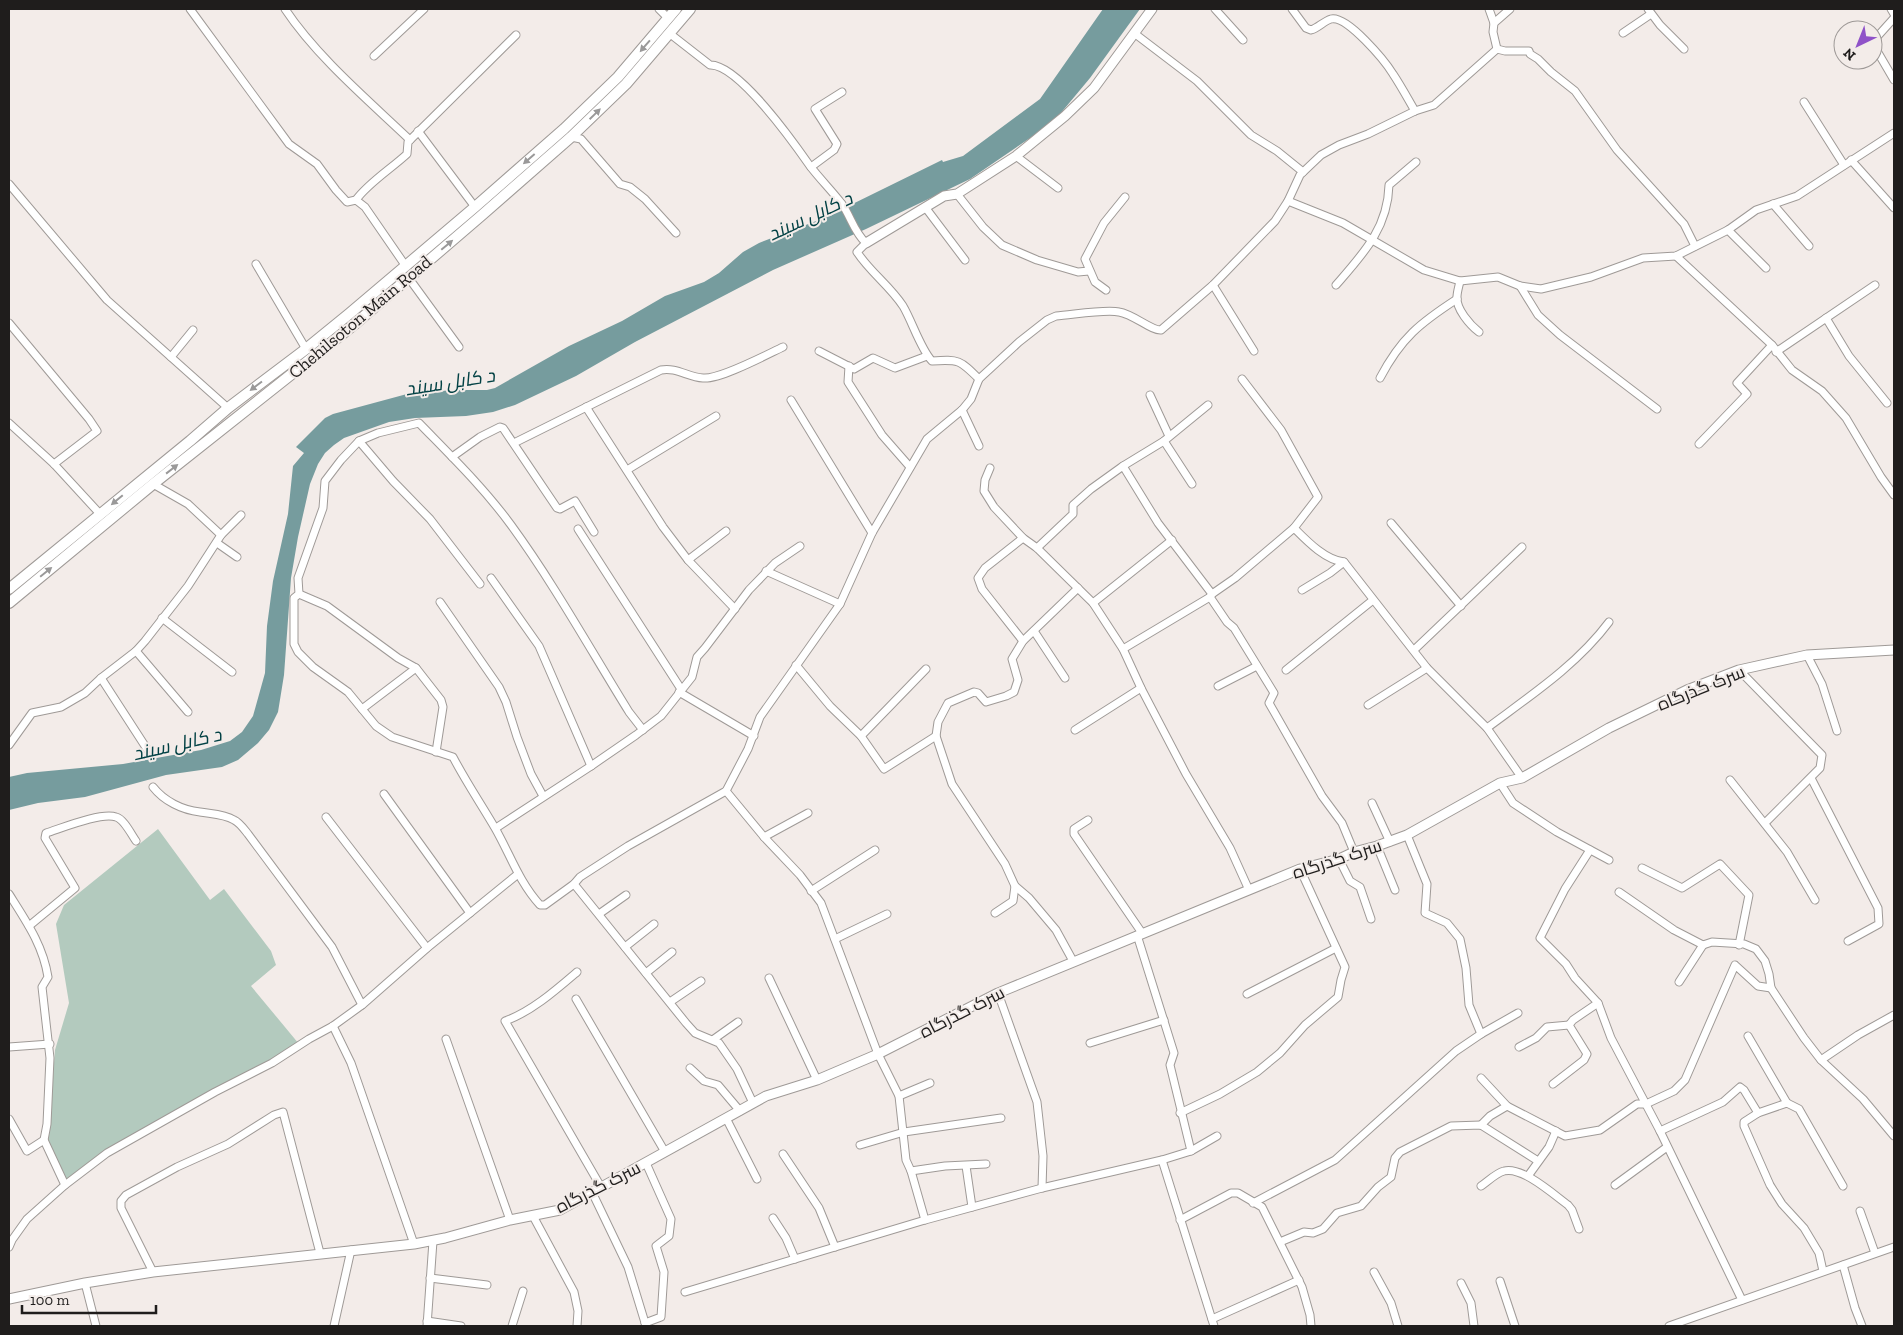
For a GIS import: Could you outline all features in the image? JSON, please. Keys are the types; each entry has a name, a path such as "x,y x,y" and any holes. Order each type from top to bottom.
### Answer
{"main road":[{"name":"Chehilsoton Main Road","path":"9,589 228,408 306,349 475,207 564,129 618,77 676,9"},
{"name":"Chehilsoton Main Road","path":"9,603 153,484 327,346 482,216 571,137 626,84 690,9"}],"street":[{"path":"190,9 289,144 316,164 347,202 356,200 362,191 407,154 408,142 418,131 516,35"},
{"path":"374,56 424,9"},
{"path":"659,9 668,18"},
{"path":"979,379 963,363 952,359 932,361 927,356 902,304 864,262 858,252 862,240 944,196 957,194 1016,156 1065,116 1094,88 1152,9"},
{"path":"1215,9 1243,40"},
{"path":"1292,9 1306,28 1311,30 1331,19 1339,20 1352,27 1392,72 1415,111"},
{"path":"1489,9 1494,23 1493,32 1497,49"},
{"path":"1494,23 1510,9"},
{"path":"1891,9 1894,14"},
{"path":"288,10 309,40 355,88 410,140"},
{"path":"1623,33 1650,11 1660,25 1684,49"},
{"path":"1894,18 1873,44 1894,80"},
{"path":"669,33 710,64 717,64 731,74 770,111 811,167 843,205 862,240"},
{"path":"1134,33 1197,81 1251,135 1277,151 1303,172"},
{"path":"299,594 294,598 294,644 298,652 313,666 348,692 376,726 392,737 453,757 466,782 496,828 518,874 540,905 545,905 574,884 580,877 628,846 726,791 754,736 760,716 840,604 872,533 927,439 962,410 971,399 979,379 1019,342 1047,320 1056,316 1118,311 1134,316 1154,330 1161,330 1213,285 1275,221 1288,201 1300,175 1321,155 1415,111 1434,105 1497,49"},
{"path":"1497,49 1529,51 1530,54 1575,91 1617,150 1684,224 1695,246"},
{"path":"811,167 834,150 837,144 815,109 842,92"},
{"path":"1804,102 1844,165"},
{"path":"418,131 475,207"},
{"path":"1288,201 1343,223 1424,270 1460,281 1498,277 1520,286 1541,289 1591,277 1643,258 1676,256 1728,230 1756,210 1797,196 1894,133"},
{"path":"571,137 581,139 620,184 630,186 645,198 676,232"},
{"path":"1016,156 1058,188"},
{"path":"1851,160 1894,208"},
{"path":"1336,285 1373,241 1383,218 1389,185 1416,162"},
{"path":"9,184 107,300 228,408"},
{"path":"957,194 983,226 1002,245 1037,260 1078,272 1089,271"},
{"path":"1106,290 1095,282 1085,258 1104,223 1125,197"},
{"path":"356,200 365,207 405,265"},
{"path":"1773,204 1809,246"},
{"path":"925,207 965,260"},
{"path":"1728,230 1766,268"},
{"path":"1676,256 1774,348 1792,370 1822,391 1846,418 1881,477 1894,495"},
{"path":"256,264 306,349"},
{"path":"408,277 459,347"},
{"path":"1460,281 1457,299 1472,326 1479,332"},
{"path":"1213,285 1254,351"},
{"path":"1699,444 1747,394 1737,382 1774,348 1826,318 1875,285"},
{"path":"1520,286 1538,315 1560,335 1657,409"},
{"path":"1380,378 1391,356 1402,342 1423,322 1457,299"},
{"path":"1826,318 1849,356 1887,403"},
{"path":"9,323 97,431 54,464"},
{"path":"171,357 194,330"},
{"path":"516,442 661,370 670,368 704,378 726,372 783,347"},
{"path":"819,351 854,369 873,358 895,368 927,356"},
{"path":"848,366 848,382 882,435 910,467"},
{"path":"1123,649 1211,595 1235,578 1294,528 1318,497 1281,430 1242,379"},
{"path":"1150,395 1166,439 1192,484"},
{"path":"792,400 872,533"},
{"path":"1037,548 1073,514 1073,505 1091,489 1166,439 1208,405"},
{"path":"586,407 663,526 688,560 734,609"},
{"path":"962,410 979,446"},
{"path":"627,470 716,416"},
{"path":"9,423 54,464 100,514"},
{"path":"299,594 298,578 323,508 325,481 359,441 378,433 419,424 490,499 530,553 629,712 643,730"},
{"path":"452,457 480,437 500,427 503,428 557,508 575,501 594,532"},
{"path":"359,441 430,519 480,584"},
{"path":"1123,466 1158,523 1211,595 1227,622 1234,628 1274,693 1269,704 1322,796 1342,823 1354,852"},
{"path":"990,468 985,480 984,491 994,508 1023,538 1037,548 1093,602 1123,649 1186,774 1230,848 1249,890"},
{"path":"153,484 188,504 221,535"},
{"path":"9,745 32,713 62,707 85,693 136,651 188,586 221,535 241,515"},
{"path":"1391,524 1461,606"},
{"path":"1294,528 1313,546 1336,561 1344,562 1427,668 1488,728 1522,778"},
{"path":"578,530 680,691 754,736"},
{"path":"688,560 726,530"},
{"path":"1023,538 985,568 978,578 982,589 1023,641"},
{"path":"1093,602 1172,540"},
{"path":"217,543 237,557"},
{"path":"496,828 591,766 660,716 692,677 696,657 749,590 766,572 800,546"},
{"path":"1414,650 1522,547"},
{"path":"1302,590 1344,562"},
{"path":"766,572 840,604"},
{"path":"491,578 539,646 591,766"},
{"path":"1073,960 1056,930 1029,898 1015,886 1006,864 952,784 936,736 938,722 948,704 974,692 978,693 986,702 1014,692 1018,680 1012,659 1023,641 1078,588"},
{"path":"299,594 327,606 398,658 416,668 441,700 444,707 436,752"},
{"path":"1286,670 1373,600"},
{"path":"440,602 499,687 531,774 543,796"},
{"path":"162,618 232,672"},
{"path":"1488,728 1596,640 1609,622"},
{"path":"1034,631 1065,678"},
{"name":"سرک گذرگاه","path":"9,1299 86,1283 153,1272 433,1241 510,1220 560,1210 766,1096 816,1080 878,1054 998,993 1073,960 1300,869 1338,859 1408,835 1500,783 1522,778 1609,728 1687,690 1739,670 1807,655 1894,650"},
{"path":"136,651 188,712"},
{"path":"1807,655 1822,684 1837,731"},
{"path":"796,665 830,706 861,736 884,769 936,736"},
{"path":"1218,686 1257,666"},
{"path":"362,709 416,668"},
{"path":"1368,705 1427,668"},
{"path":"861,736 926,669"},
{"path":"1739,670 1822,755 1820,768 1765,823"},
{"path":"101,678 147,749"},
{"path":"1075,730 1141,688"},
{"path":"1811,778 1878,908 1879,924 1848,941"},
{"path":"1730,780 1787,852 1815,900"},
{"path":"1500,783 1513,803 1557,832 1609,860"},
{"path":"153,787 161,797 178,805 197,812 216,814 236,820 332,947 362,1005"},
{"path":"726,791 764,837 800,874 820,903 878,1054 899,1096 906,1160 925,1220"},
{"path":"384,794 470,913"},
{"path":"1372,804 1390,842"},
{"path":"764,837 808,813"},
{"path":"29,926 75,888 45,838 46,833 87,819 112,816 120,819 136,841"},
{"path":"326,816 427,948"},
{"path":"1088,820 1073,831 1140,934 1174,1053 1170,1065 1180,1113 1191,1151"},
{"path":"1408,835 1427,884 1425,913 1446,923 1460,940 1466,968 1469,1005 1481,1034"},
{"path":"1378,846 1395,890"},
{"path":"811,891 875,850"},
{"path":"1590,850 1565,890 1540,938 1566,964 1575,978 1598,1003 1612,1038 1660,1131 1742,1300"},
{"path":"1338,859 1350,881 1360,887 1371,918"},
{"path":"1642,868 1682,888 1720,864 1749,895 1739,945"},
{"path":"1180,1113 1220,1094 1257,1072 1280,1053 1306,1025 1338,997 1340,980 1345,967 1300,869"},
{"path":"9,1247 27,1219 65,1185 107,1153 215,1092 272,1064 309,1039 333,1026 362,1005 427,948 518,874"},
{"path":"574,884 695,1033 719,1042 726,1051 753,1103"},
{"path":"995,914 1013,901 1015,886"},
{"path":"1619,892 1674,930 1703,945"},
{"path":"9,894 41,948 48,977 42,987 50,1044 48,1107 44,1140 65,1185"},
{"path":"599,914 626,895"},
{"path":"835,940 887,914"},
{"path":"625,947 654,924"},
{"path":"1679,982 1703,945 1712,942 1744,944 1756,950 1765,961 1769,974 1770,988 1804,1038 1821,1060 1863,1099 1894,1136"},
{"path":"1247,994 1336,948"},
{"path":"646,973 672,952"},
{"path":"1481,1078 1508,1106 1565,1136 1600,1130 1637,1104 1646,1104 1674,1092 1685,1080 1735,965 1758,986 1770,988"},
{"path":"577,972 545,998 512,1018 505,1020 601,1187"},
{"path":"770,978 816,1080"},
{"path":"670,1002 701,981"},
{"path":"998,993 1037,1102 1043,1156 1042,1188"},
{"path":"576,999 665,1152"},
{"path":"1519,1047 1536,1038 1547,1027 1569,1025 1598,1003"},
{"path":"1253,1203 1335,1160 1456,1051 1518,1013"},
{"path":"1821,1060 1858,1035 1894,1015"},
{"path":"1090,1043 1164,1020"},
{"path":"714,1039 738,1022"},
{"path":"1552,1084 1584,1060 1587,1054 1569,1025"},
{"path":"333,1026 351,1063 414,1244"},
{"path":"1748,1036 1788,1103 1799,1109 1805,1118 1843,1186"},
{"path":"446,1039 510,1220"},
{"path":"9,1047 50,1044"},
{"path":"690,1068 704,1081 718,1085 740,1111"},
{"path":"899,1096 930,1083"},
{"path":"1660,1131 1723,1102 1740,1088 1744,1090 1758,1113"},
{"path":"1788,1103 1758,1113 1744,1122 1744,1126 1770,1185 1782,1204 1804,1228 1819,1253 1823,1271"},
{"path":"1481,1125 1490,1116 1508,1106"},
{"path":"153,1272 121,1208 121,1201 126,1195 177,1167 228,1144 274,1115 284,1112 320,1253"},
{"path":"726,1118 757,1180"},
{"path":"860,1145 904,1132 1001,1118"},
{"path":"9,1119 27,1152 44,1140"},
{"path":"1280,1242 1304,1232 1318,1232 1324,1229 1337,1214 1361,1206 1378,1187 1391,1177 1396,1158 1400,1152 1450,1126 1481,1125 1538,1161"},
{"path":"1528,1176 1549,1147 1556,1131"},
{"path":"685,1292 925,1220 1042,1188 1162,1160 1191,1151 1216,1136"},
{"path":"1615,1185 1667,1147"},
{"path":"783,1154 819,1208 835,1247"},
{"path":"1162,1160 1213,1323 1299,1280"},
{"path":"592,1192 628,1267 646,1325 661,1317 664,1272 656,1246 669,1236 672,1223 646,1163"},
{"path":"911,1171 944,1166 986,1164"},
{"path":"966,1166 972,1207"},
{"path":"1481,1186 1503,1171 1511,1171 1528,1176 1568,1205 1572,1210 1579,1229"},
{"path":"1180,1220 1231,1193 1238,1193 1262,1207 1299,1280 1310,1315 1311,1326"},
{"path":"1860,1212 1875,1253"},
{"path":"533,1216 574,1292 578,1311 577,1326"},
{"path":"773,1218 786,1238 795,1259"},
{"path":"433,1241 427,1324 461,1326"},
{"path":"1668,1326 1894,1247"},
{"path":"334,1326 351,1250"},
{"path":"1843,1265 1862,1326"},
{"path":"1374,1272 1391,1303 1398,1326"},
{"path":"430,1278 486,1285"},
{"path":"1500,1281 1515,1326"},
{"path":"86,1283 96,1326"},
{"path":"1461,1283 1471,1303 1474,1326"},
{"path":"512,1326 523,1291"}],"green space":[{"path":"158,829 210,900 224,889 271,951 276,965 251,986 299,1044 66,1182 48,1141 55,1050 69,1003 56,924 64,905"}],"water":[{"path":"1103,9 1140,9 1090,78 1060,114 1033,136 970,179 866,229 773,270 635,342 576,376 515,405 493,412 466,416 415,418 389,422 344,438 334,445 325,453 318,464 310,484 291,578 284,675 278,712 269,730 258,743 238,760 222,767 166,775 85,797 38,803 9,810 9,777 27,773 123,764 201,750 230,741 242,732 253,716 265,673 267,626 273,581 288,514 293,466 304,453 296,447 325,418 333,414 407,394 495,388 569,346 622,321 665,296 704,282 719,273 743,252 759,243 824,218 942,160 943,162 963,156 1040,99"}],"water label":[{"name":"د کابل سيند","path":"810,216"},
{"name":"د کابل سيند","path":"450,382"},
{"name":"د کابل سيند","path":"177,744"}]}
